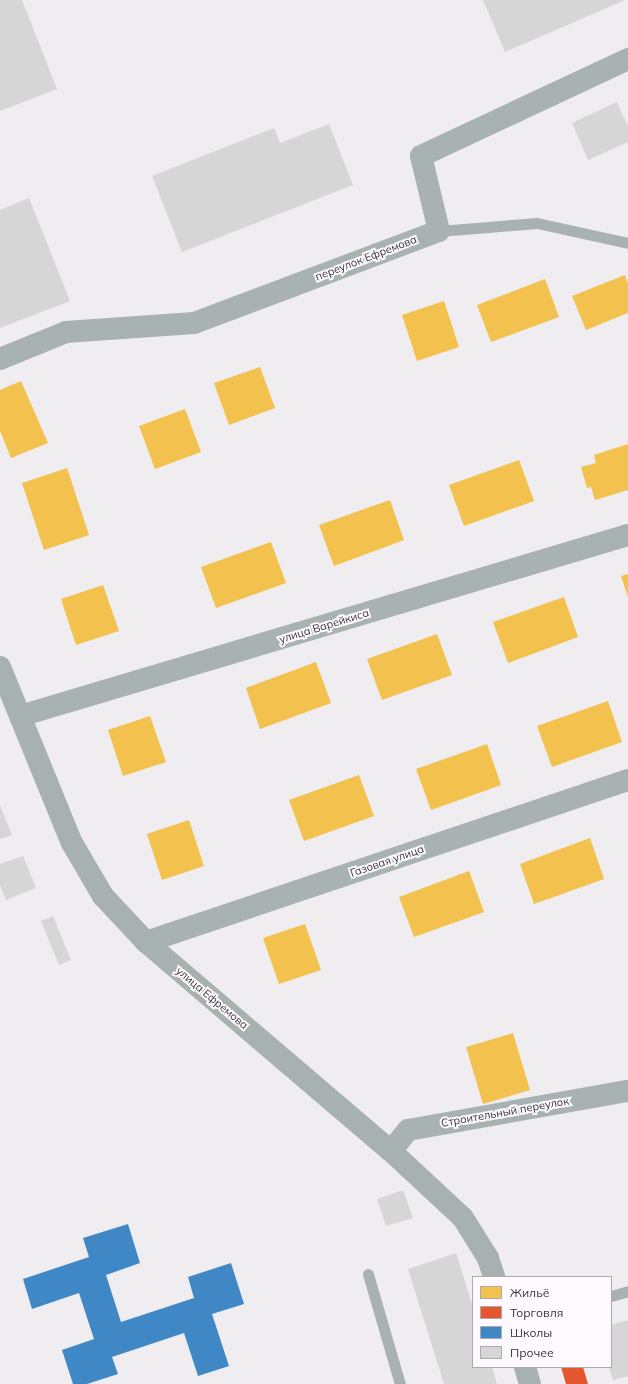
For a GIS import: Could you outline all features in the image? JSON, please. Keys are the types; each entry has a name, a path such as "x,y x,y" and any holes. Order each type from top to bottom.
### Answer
{"street":[{"path":"439,231 421,156 628,59"},
{"name":"переулок Ефремова","path":"0,358 66,332 194,323 439,231"},
{"name":"улица Варейкиса","path":"20,716 628,535"},
{"name":"улица Ефремова","path":"0,668 72,843 103,896 146,942 391,1151 463,1218 488,1258 494,1276"},
{"name":"Газовая улица","path":"146,942 628,780"},
{"name":"Строительный переулок","path":"391,1151 408,1130 628,1090"},
{"path":"525,1368 530,1384"}],"lane":[{"path":"439,231 537,222 628,243"},
{"path":"368,1274 400,1384"},
{"path":"612,1296 628,1291"}],"building: Жильё":[{"path":"625,275 628,284 628,313 586,330 572,296"},
{"path":"545,279 559,317 491,342 477,305"},
{"path":"444,301 459,347 417,361 402,315"},
{"path":"260,367 275,408 229,425 214,383"},
{"path":"21,381 48,443 11,458 0,431 0,390"},
{"path":"185,409 201,452 155,469 139,426"},
{"path":"628,444 628,490 595,500 591,487 587,488 581,467 596,463 594,455"},
{"path":"519,460 534,501 464,526 449,485"},
{"path":"67,468 89,535 44,550 22,483"},
{"path":"390,500 404,540 334,566 319,525"},
{"path":"271,542 286,583 216,608 201,567"},
{"path":"628,574 628,597 621,576"},
{"path":"103,585 119,631 76,645 61,599"},
{"path":"564,597 578,637 508,663 493,622"},
{"path":"437,634 452,675 382,700 367,659"},
{"path":"316,662 331,703 260,729 246,688"},
{"path":"608,701 622,742 552,767 537,726"},
{"path":"150,716 166,762 123,776 108,730"},
{"path":"487,744 501,785 431,810 416,769"},
{"path":"359,775 374,816 304,841 289,800"},
{"path":"189,820 204,866 162,880 147,834"},
{"path":"590,838 604,879 534,904 520,864"},
{"path":"469,871 484,912 414,937 399,897"},
{"path":"305,924 321,970 279,984 263,938"},
{"path":"513,1033 530,1090 483,1104 466,1047"}],"building: Торговля":[{"path":"561,1368 583,1368 588,1384 566,1384"}],"building: Школы":[{"path":"128,1224 140,1263 106,1275 121,1322 194,1298 188,1277 231,1263 244,1304 212,1314 229,1366 198,1376 184,1333 112,1357 118,1374 87,1384 73,1384 62,1350 94,1339 79,1293 32,1309 23,1279 89,1257 83,1238"}],"building: Прочее":[{"path":"0,0 22,0 57,89 0,111"},
{"path":"483,0 625,0 505,52"},
{"path":"617,102 628,127 628,142 588,160 572,123"},
{"path":"329,124 353,185 182,252 152,176 274,128 280,143"},
{"path":"29,198 70,301 0,328 0,210"},
{"path":"0,805 12,835 0,839"},
{"path":"23,856 36,888 6,900 0,885 0,864"},
{"path":"53,916 71,960 59,965 41,921"},
{"path":"403,1190 413,1218 386,1226 377,1199"},
{"path":"456,1253 472,1304 472,1368 492,1368 497,1384 444,1384 408,1269"},
{"path":"628,1320 628,1376 613,1380 609,1368 612,1368 612,1325"}]}
